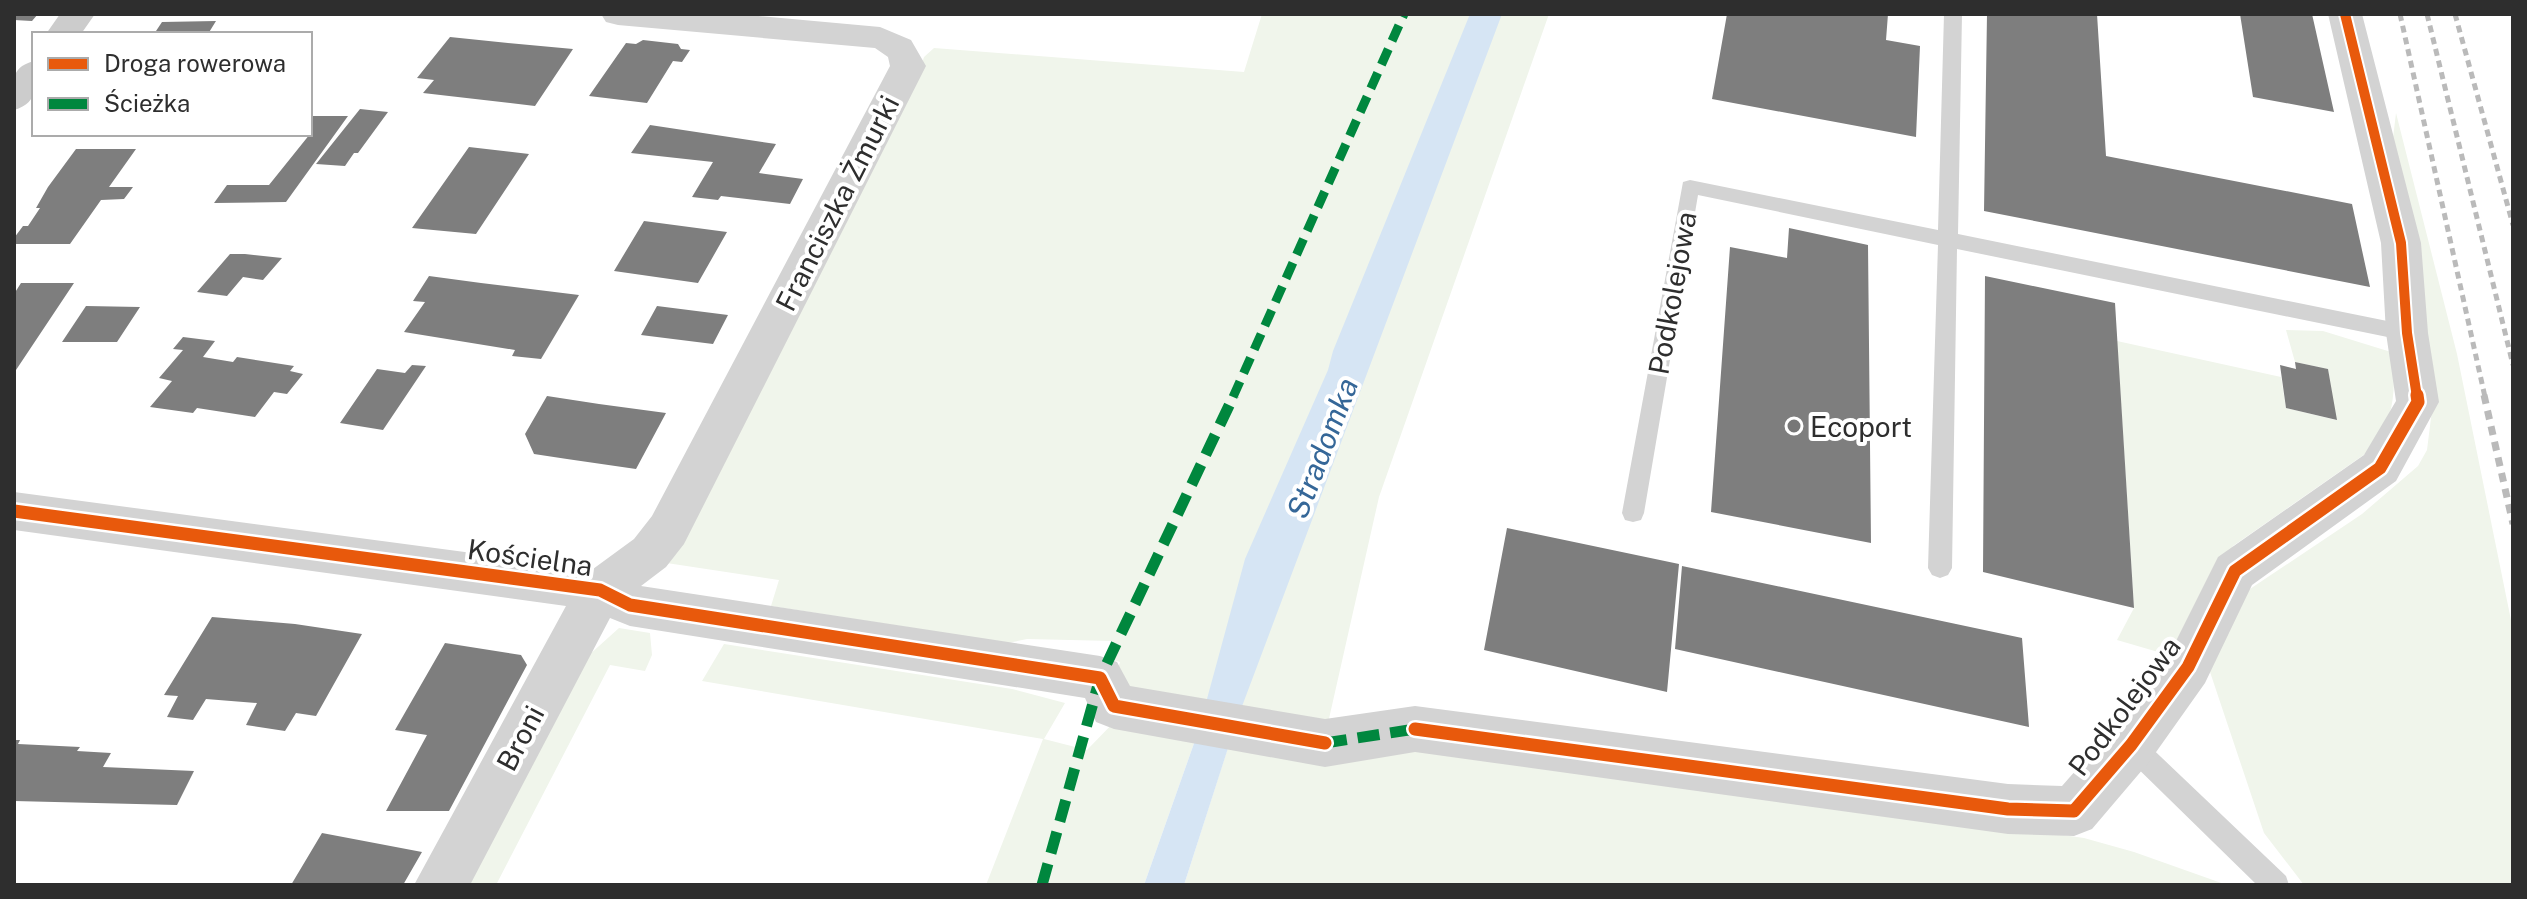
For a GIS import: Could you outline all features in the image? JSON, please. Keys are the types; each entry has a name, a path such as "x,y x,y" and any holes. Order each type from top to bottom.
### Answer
{"street":[{"path":"64,32 78,14"},
{"name":"Franciszka Żmurki","path":"600,590 650,553 668,530 908,66 898,44 880,38 618,14"},
{"name":"Podkolejowa","path":"1114,706 1325,743 1415,729 2008,809 2074,811 2131,745 2188,667 2235,571 2380,468 2418,402 2407,333 2401,243 2345,14"},
{"path":"14,98 32,75"},
{"name":"Kościelna","path":"14,511 600,590 630,605 1100,678 1114,706"},
{"name":"Broni","path":"441,885 600,590"}],"lane":[{"path":"1940,568 1953,14"},
{"name":"Podkolejowa","path":"1633,513 1690,187 2407,333"},
{"path":"2131,745 2276,885"}],"shaded area":[{"path":"1262,14 1549,14 1379,497 1326,732 1112,688 1120,662 1110,659 1113,641 1027,639 1008,643 771,606 779,580 660,562 917,79 924,57 934,48 1244,72"},
{"path":"2396,113 2457,354 2513,630 2513,885 2304,885 2264,833 2207,663 2241,595 2362,514 2418,466 2427,450 2434,394 2393,138"},
{"path":"2286,330 2323,331 2391,352 2394,378 2390,413 2375,447 2233,546 2182,652 2165,654 2117,640 2134,608 2117,341 2281,377 2286,408 2336,420 2328,369 2295,362"},
{"path":"619,628 650,633 652,655 645,671 610,665 496,885 462,885 589,655"},
{"path":"724,644 1012,689 1065,703 1044,739 1087,750 1117,719 1198,732 1144,885 986,885 1043,739 702,681"},
{"path":"1407,737 1601,771 2084,838 2227,885 1184,885 1231,738"}],"water":[{"name":"Stradomka","path":"1470,14 1502,14 1238,717 1184,885 1144,885 1198,732 1245,559 1328,370"}],"building":[{"path":"14,14 38,14 32,21 14,20"},
{"path":"1727,14 1888,14 1886,40 1920,46 1916,137 1712,99"},
{"path":"1987,14 2097,14 2106,156 2352,204 2370,287 1984,211"},
{"path":"2240,14 2312,14 2334,112 2253,97"},
{"path":"216,21 209,32 155,32 162,22"},
{"path":"450,37 573,49 535,106 423,93 434,80 417,78"},
{"path":"643,40 678,44 681,49 690,50 682,62 673,61 647,103 589,96 626,43 636,44"},
{"path":"360,109 388,112 345,166 316,164"},
{"path":"312,116 348,116 286,202 214,203 227,185 269,185 308,136 312,136"},
{"path":"650,125 776,144 759,173 803,179 790,204 721,196 718,200 692,197 713,162 631,153"},
{"path":"469,147 529,154 476,234 412,228"},
{"path":"76,149 136,149 109,187 133,187 124,199 101,200 70,244 14,244 14,238 23,226 28,226 40,208 36,208 48,187"},
{"path":"644,221 727,232 698,283 614,271"},
{"name":"Ecoport","path":"1789,228 1868,245 1871,543 1711,512 1730,247 1787,258"},
{"path":"230,254 282,258 263,280 243,277 227,296 197,292"},
{"path":"429,276 579,295 541,359 512,356 515,350 404,332 425,302 413,301"},
{"path":"1985,276 2115,303 2134,608 1983,572"},
{"path":"21,283 74,283 14,373 14,294"},
{"path":"86,306 140,307 117,342 62,342"},
{"path":"657,306 728,315 713,344 641,335"},
{"path":"183,337 215,341 203,357 233,362 237,357 294,366 290,371 303,374 287,394 274,392 255,417 197,408 193,413 150,407 172,381 159,378 183,350 173,349"},
{"path":"2295,362 2328,369 2337,420 2286,408 2280,365 2296,369"},
{"path":"412,365 426,366 383,430 340,423 377,369 405,373"},
{"path":"547,396 666,413 636,469 534,454 525,434"},
{"path":"1507,528 1679,564 1667,692 1484,650"},
{"path":"1682,566 2022,638 2029,727 1675,649"},
{"path":"212,617 362,634 316,716 296,713 285,731 246,725 257,703 206,699 193,720 167,717 178,696 164,695"},
{"path":"445,643 521,655 527,665 449,811 386,811 427,735 395,730"},
{"path":"14,740 20,740 18,744 80,747 77,751 111,753 103,767 194,771 177,805 14,801"},
{"path":"322,833 422,852 403,885 291,885"}],"railway":[{"path":"2400,14 2485,397"},
{"path":"2427,14 2513,365"},
{"path":"2455,14 2513,225"},
{"path":"2484,395 2513,524"}],"marked path":[{"path":"1042,885 1100,678 1215,438 1404,14"},
{"path":"1325,743 1415,729"}],"cycle path":[{"path":"1415,729 2008,809 2074,811 2131,745 2188,667 2235,571 2380,468 2418,402 2407,333 2401,243 2345,14"},
{"path":"14,511 600,590 630,605 1100,678 1114,706 1325,743"}],"place":[{"name":"Ecoport","path":"1794,426"}]}
